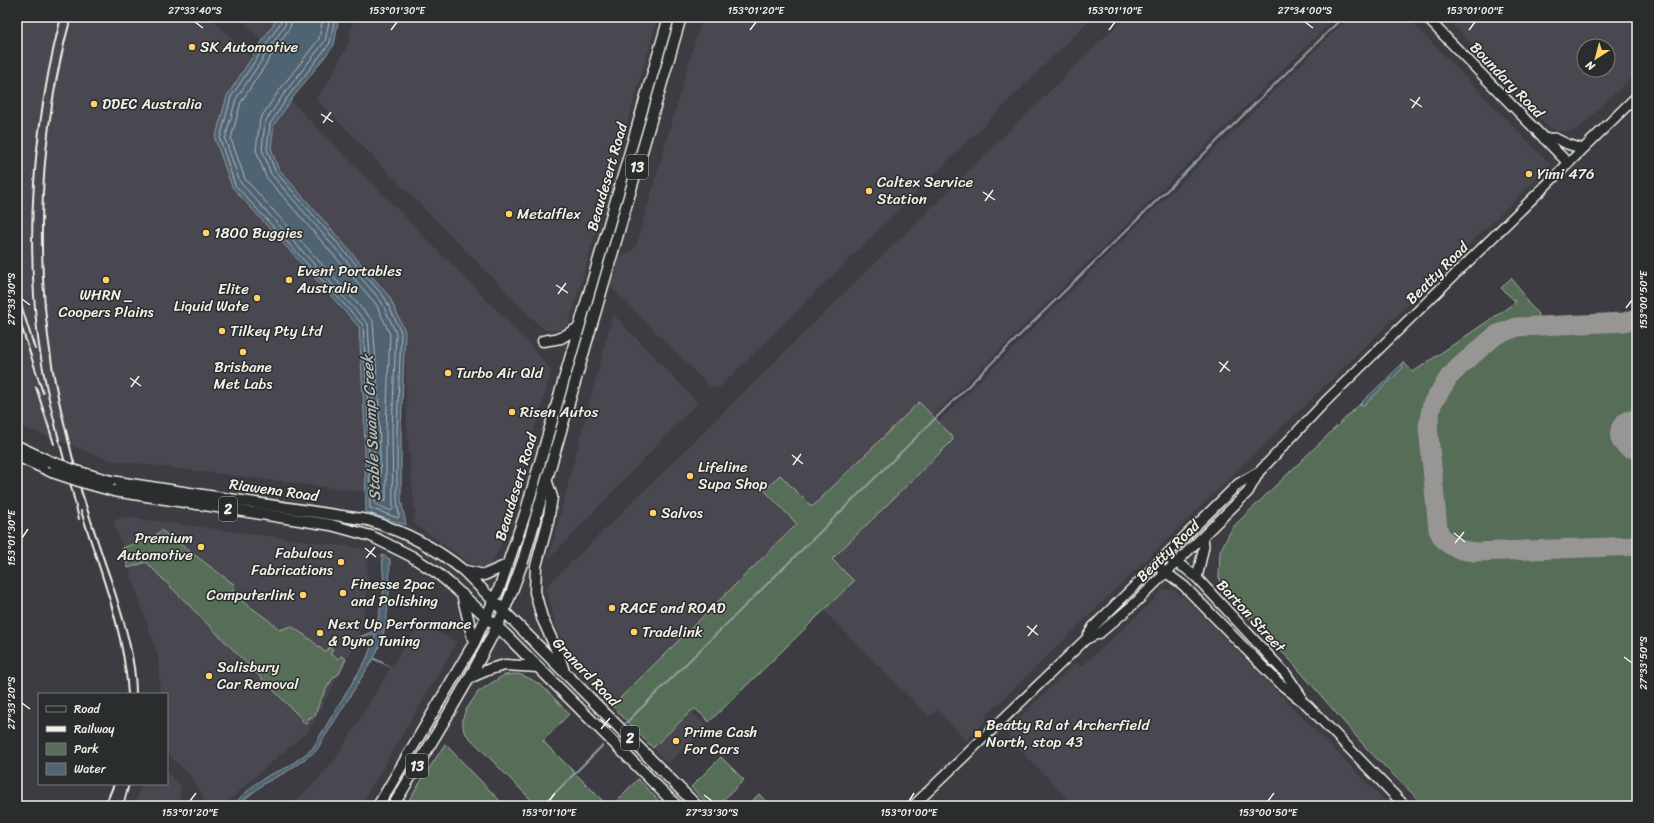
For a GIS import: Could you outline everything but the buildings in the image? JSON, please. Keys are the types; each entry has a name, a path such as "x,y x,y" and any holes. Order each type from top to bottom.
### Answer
{"highway":[{"name":"Beaudesert Road","path":"378,806 474,643 494,600 507,565 524,514 669,17"},
{"name":"Beaudesert Road","path":"393,806 469,678 497,626 524,558 681,17"},
{"path":"543,341 561,338 578,328"},
{"name":"Riawena Road","path":"17,446 49,461 112,486 331,525 382,541 411,556 437,573 497,626"},
{"name":"Riawena Road","path":"17,456 52,472 85,483 368,520 398,530 440,552 464,571 504,610"},
{"path":"547,482 552,498 548,522 536,566 535,592 542,618 563,670"},
{"path":"464,571 484,575 507,565"},
{"path":"462,594 474,643"},
{"name":"Granard Road","path":"504,610 697,806"},
{"name":"Granard Road","path":"497,626 676,806"},
{"path":"469,678 490,669 505,665 538,667"}],"main road":[{"name":"Boundary Road","path":"1426,17 1568,163"},
{"name":"Beatty Road","path":"913,806 1086,639 1093,627 1238,484 1258,472 1325,402 1637,96"},
{"path":"1544,139 1555,138 1583,149"},
{"name":"Beatty Road","path":"1086,639 1100,633 1113,623 1203,537 1248,492 1258,472"},
{"path":"1197,578 1204,546 1203,537"},
{"name":"Barton Street","path":"1164,556 1189,571 1197,578 1286,674 1307,706"},
{"name":"Barton Street","path":"1156,565 1188,589 1278,682 1307,706 1405,806"}],"shaded area":[{"path":"17,17 210,17 252,59 227,96 232,187 359,327 364,411 366,492 110,460 17,425"},
{"path":"239,17 278,17 263,42"},
{"path":"354,17 658,17 569,324 560,331 546,330 538,324 316,99 328,82 348,44"},
{"path":"702,17 1093,17 720,387 710,387 610,286 617,261 636,246"},
{"path":"1125,17 1336,17 933,416 919,402 812,507 780,475 764,490 797,523 612,706 576,670 558,633 546,587"},
{"path":"1349,17 1407,17 1551,165 986,716 986,720 966,740 937,710 929,717 824,611 854,582 832,559 953,440 953,437 938,422"},
{"path":"1446,17 1637,17 1637,72 1579,128 1570,132 1558,131 1545,124"},
{"path":"290,100 528,342 549,367 551,373 501,544 489,567 483,569 475,567 413,523 415,514 407,430 405,331 278,168 271,148 274,125"},
{"path":"613,314 698,402 548,560"},
{"path":"126,517 367,549 368,583 363,622 359,631 359,637 309,730 222,806 203,806 201,792 190,776 168,754 168,693 160,693 158,657 113,520"},
{"path":"1164,590 1174,590 1185,598 1390,806 1075,806 1011,741 1006,732 1075,663 1077,662 1081,667 1153,601 1160,592"},
{"path":"420,623 457,642 359,806 290,806 313,784 337,757 391,667"},
{"name":"Prime Cash For Cars","path":"691,711 707,726 668,764 653,748"},
{"path":"168,773 181,787 179,806 135,806 141,785 168,785"}],"green space":[{"path":"1511,278 1521,290 1528,303 1539,315 1539,318 1535,322 1519,325 1519,330 1523,332 1637,328 1637,806 1425,806 1368,750 1292,662 1233,602 1219,578 1220,551 1233,527 1360,404 1364,405 1403,368 1403,362 1413,372 1516,302 1501,288"},
{"path":"919,402 953,437 953,440 832,559 854,581 709,722 695,709 691,711 653,748 612,706 797,524 764,490 780,475 812,507"},
{"path":"161,530 235,585 232,594 280,630 291,626 325,652 330,647 333,649 330,654 339,659 341,656 346,659 339,674 333,678 328,686 319,703 315,716 309,718 307,724 304,723 300,717 146,562 128,568 122,548 154,537"},
{"path":"518,674 540,685 552,695 569,714 543,741 608,806 537,806 464,732 462,720 466,710 478,692 504,675"},
{"path":"445,744 505,806 405,806"},
{"path":"721,757 744,780 717,806 709,806 691,787"},
{"path":"638,779 664,806 611,806"},
{"path":"759,794 770,806 747,806"}],"water":[{"name":"Stable Swamp Creek","path":"278,17 339,17 334,45 291,100 274,125 271,148 278,168 389,296 405,331 401,429 401,499 406,525 366,512 364,411 359,327 232,187 215,139 227,96"},
{"path":"1402,364 1403,368 1364,405 1360,404"},
{"path":"382,555 390,559 389,597 386,622 374,658 391,667 373,659 316,751 288,771 265,783 245,799 240,806 233,806 255,784 269,775 288,767 312,749 366,660 376,634 359,637 376,630 384,589"}],"waterway":[{"path":"626,723 1343,17"},
{"path":"542,806 602,746"}],"taxiway":[{"path":"1637,318 1624,322 1517,327 1496,335 1449,377 1432,404 1428,426 1438,529 1444,540 1458,549 1475,552 1637,546"}],"railway":[{"path":"61,17 44,96 38,136 34,176 32,257 34,298 41,361 79,519"},
{"path":"71,17 52,102 47,146 43,190 43,278 46,322 52,365 82,494"},
{"path":"17,292 35,349"},
{"path":"17,313 43,393"},
{"path":"36,387 54,444"},
{"path":"81,490 124,624 134,666 136,693"},
{"path":"81,511 110,601 122,647 128,693"},
{"path":"105,806 114,785"},
{"path":"123,806 129,785"}],"place":[{"name":"SK Automotive","path":"192,47"},
{"name":"DDEC Australia","path":"94,104"},
{"name":"Yimi 476","path":"1529,174"},
{"name":"Caltex Service Station","path":"869,191"},
{"name":"Metalflex","path":"509,214"},
{"name":"1800 Buggies","path":"206,233"},
{"name":"WHRN _ Coopers Plains","path":"106,280"},
{"name":"Event Portables Australia","path":"289,280"},
{"name":"Elite Liquid Wate","path":"257,298"},
{"name":"Tilkey Pty Ltd","path":"222,331"},
{"name":"Brisbane Met Labs","path":"243,352"},
{"name":"Turbo Air Qld","path":"448,373"},
{"name":"Risen Autos","path":"512,412"},
{"name":"Lifeline Supa Shop","path":"690,476"},
{"name":"Salvos","path":"653,513"},
{"name":"Premium Automotive","path":"201,547"},
{"name":"Fabulous Fabrications","path":"341,562"},
{"name":"Finesse 2pac and Polishing","path":"343,593"},
{"name":"Computerlink","path":"303,595"},
{"name":"RACE and ROAD","path":"612,608"},
{"name":"Tradelink","path":"634,632"},
{"name":"Next Up Performance & Dyno Tuning","path":"320,633"},
{"name":"Salisbury Car Removal","path":"209,676"},
{"name":"Beatty Rd at Archerfield North, stop 43","path":"978,734"},
{"name":"Prime Cash For Cars","path":"676,741"}]}
